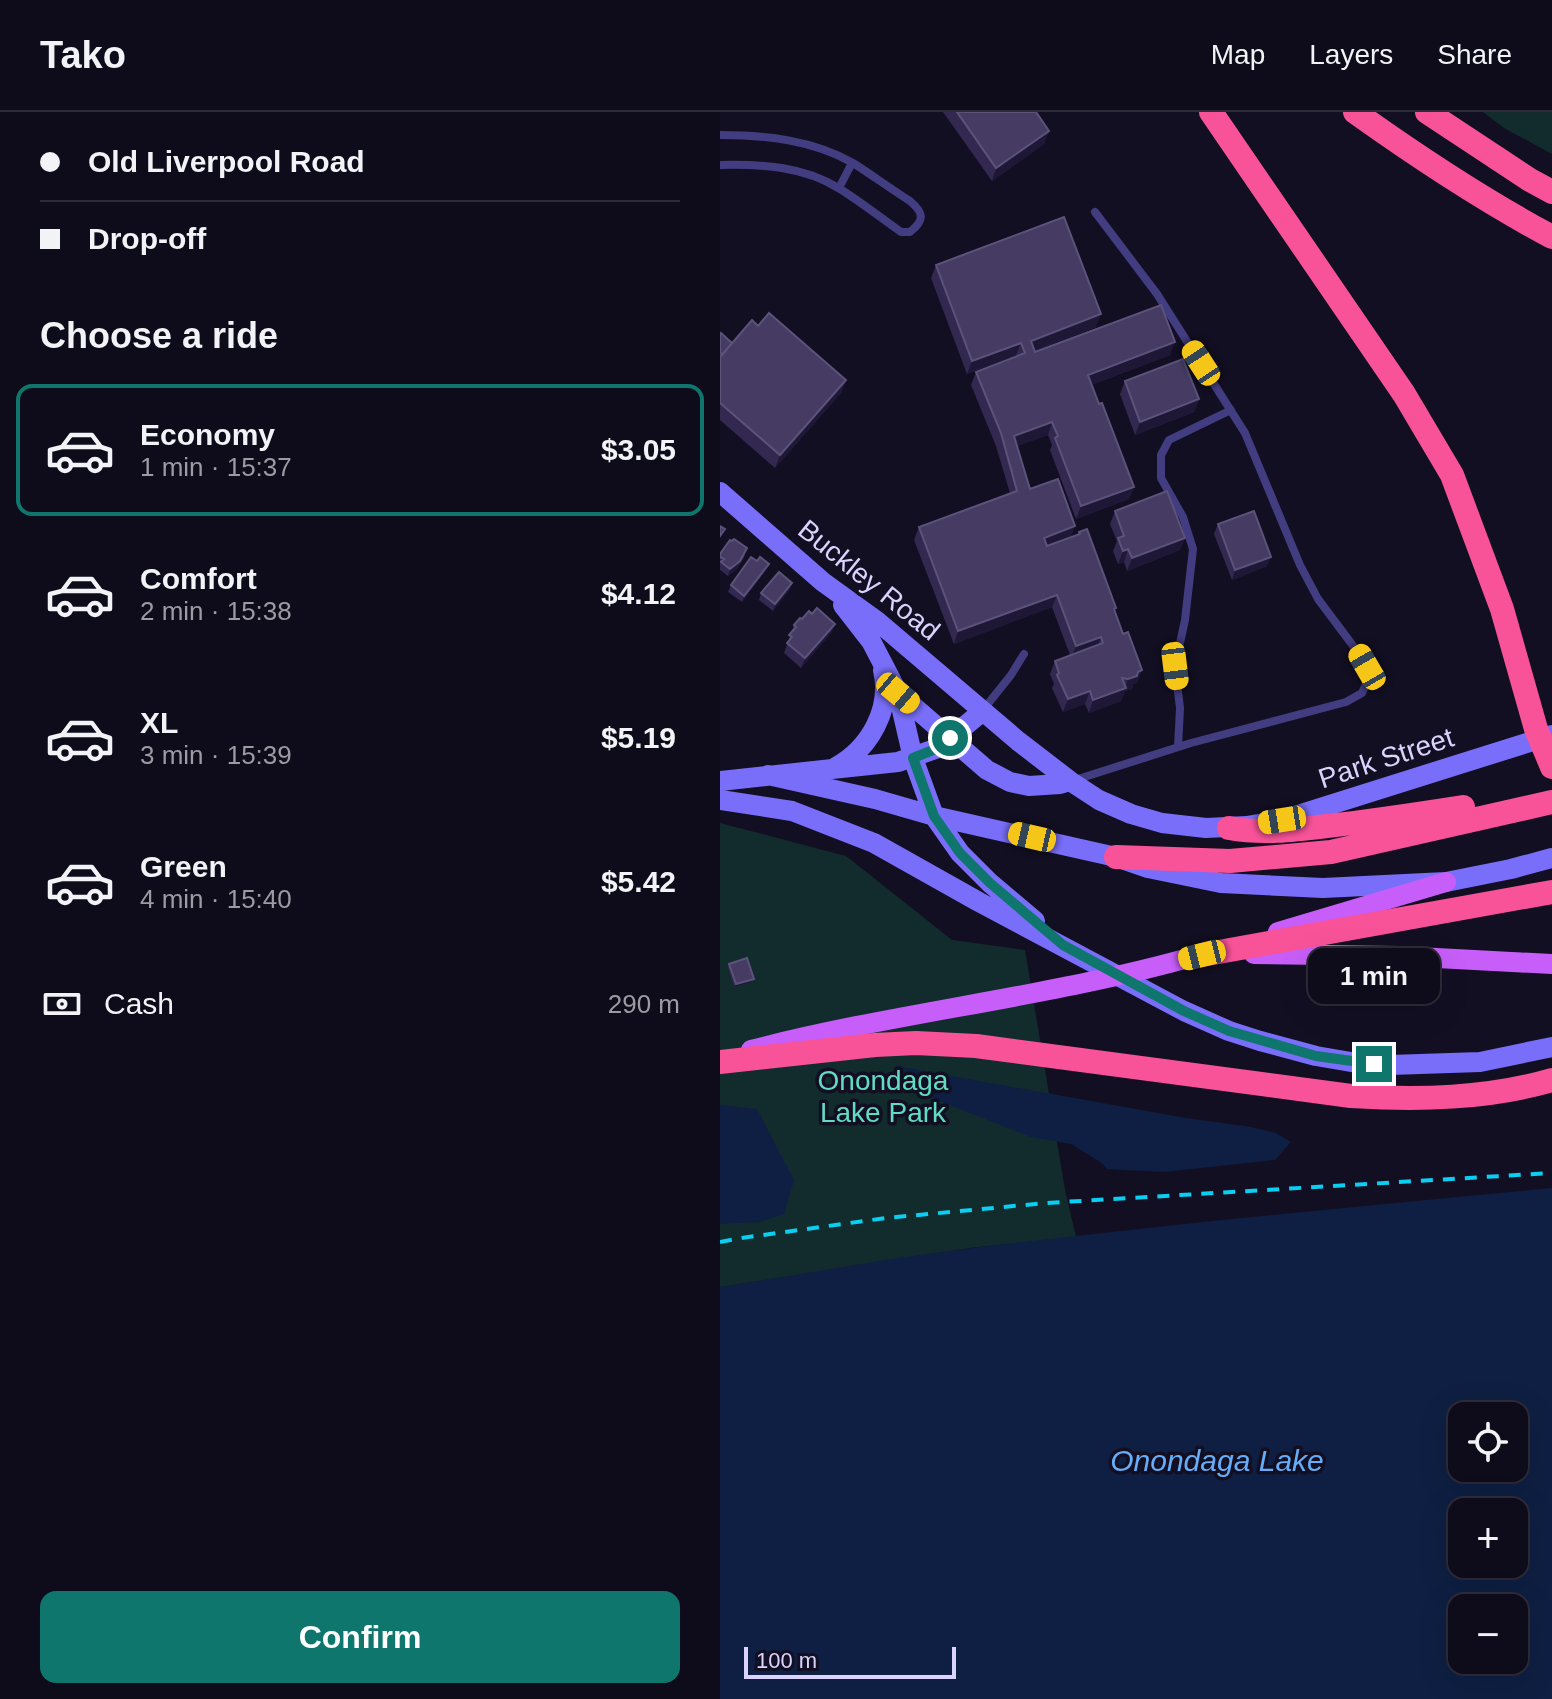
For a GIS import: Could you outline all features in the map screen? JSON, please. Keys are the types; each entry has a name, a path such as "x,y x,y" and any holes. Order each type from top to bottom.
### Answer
{"highway":[{"path":"1211,112 1404,394 1452,475 1502,609 1536,729 1552,767"},
{"path":"1355,112 1418,157 1552,237"},
{"path":"1427,112 1552,192"},
{"path":"1229,828 1276,832 1552,793"},
{"path":"1116,857 1230,861 1331,852 1552,802"},
{"path":"1202,955 1552,892"},
{"path":"720,1060 916,1043 976,1046 1351,1096 1450,1097 1510,1090 1552,1080"}],"main road":[{"name":"Buckley Road","path":"720,492 823,582 877,621 983,711"},
{"path":"823,582 871,641 898,693 913,758 934,816 960,853 1063,945"},
{"path":"832,769 857,753 872,735 881,715 885,679 880,658"},
{"path":"898,693 987,770 1010,782 1029,786 1070,781"},
{"path":"720,781 898,762 938,748 983,711"},
{"name":"Park Street","path":"983,711 1070,781 1099,800 1162,823 1206,828 1229,828 1282,820 1552,735"},
{"path":"768,775 1221,883 1323,888 1446,882"},
{"path":"720,800 792,811 874,843 1184,1011 1260,1041 1316,1056 1390,1065 1480,1062 1552,1047"},
{"path":"720,1060 874,1022 1069,987 1202,955 1446,882 1552,858"},
{"path":"1202,955 1286,953 1552,964"}],"lane":[{"path":"720,135 796,141 830,152 852,163 918,208 920,221 910,232 901,232 820,178 786,168 720,165"},
{"path":"839,188 852,163"},
{"path":"1070,781 1178,747 1346,702 1361,694 1368,680 1367,667 1318,599 1306,576 1245,433 1157,294 1095,212"},
{"path":"1178,747 1180,708 1175,666 1185,620 1193,549 1183,517 1161,478 1161,455 1169,440 1231,410"},
{"path":"983,711 1024,654"}],"green space":[{"path":"1483,112 1552,112 1552,154 1504,128"},
{"name":"Onondaga Lake Park","path":"720,823 846,856 952,940 1025,950 1065,1190 1076,1237 970,1248 720,1287"}],"water":[{"path":"896,1066 1251,1127 1276,1133 1291,1142 1275,1160 1164,1172 1107,1169 1071,1144 1031,1137 932,1098 890,1075"},
{"path":"720,1105 757,1109 794,1180 784,1214 760,1222 720,1224"},
{"name":"Onondaga Lake","path":"1552,1188 1552,1699 720,1699 720,1287 972,1248"}],"building":[{"path":"957,112 1036,112 1049,131 996,168"},
{"path":"1064,217 1101,314 1031,341 1035,352 1161,305 1175,342 1088,375 1134,487 1081,506 1052,422 1014,436 1030,489 1058,479 1075,526 1044,538 1047,546 1087,529 1123,634 1128,632 1142,670 1137,676 1122,678 1126,688 1093,700 1090,691 1068,699 1057,675 1055,661 1103,643 1101,637 1076,646 1057,595 958,631 919,527 1017,491 1001,433 976,372 1025,353 1021,343 972,361 936,265"},
{"path":"769,313 846,380 780,455 720,403 720,357 752,320 758,326"},
{"path":"721,333 732,343 722,355 720,352"},
{"path":"1183,359 1199,399 1140,422 1125,381"},
{"path":"1167,491 1185,538 1132,558 1128,549 1123,551 1118,538 1124,536 1115,511"},
{"path":"1254,511 1271,557 1235,570 1218,524"},
{"path":"734,539 747,548 740,561 730,569 721,562 724,559 720,554"},
{"path":"751,557 757,561 760,557 769,564 744,596 731,585"},
{"path":"779,572 792,583 775,604 761,593"},
{"path":"817,608 835,624 805,658 787,643 800,618 809,611 812,614"},
{"path":"747,958 754,979 736,984 729,964"}],"railway":[{"path":"720,1242 886,1218 1046,1203 1552,1173"}],"route":[{"path":"950,738 938,748 913,758 934,816 960,853 1063,945 1184,1011 1229,1031 1316,1056 1374,1064"}]}
